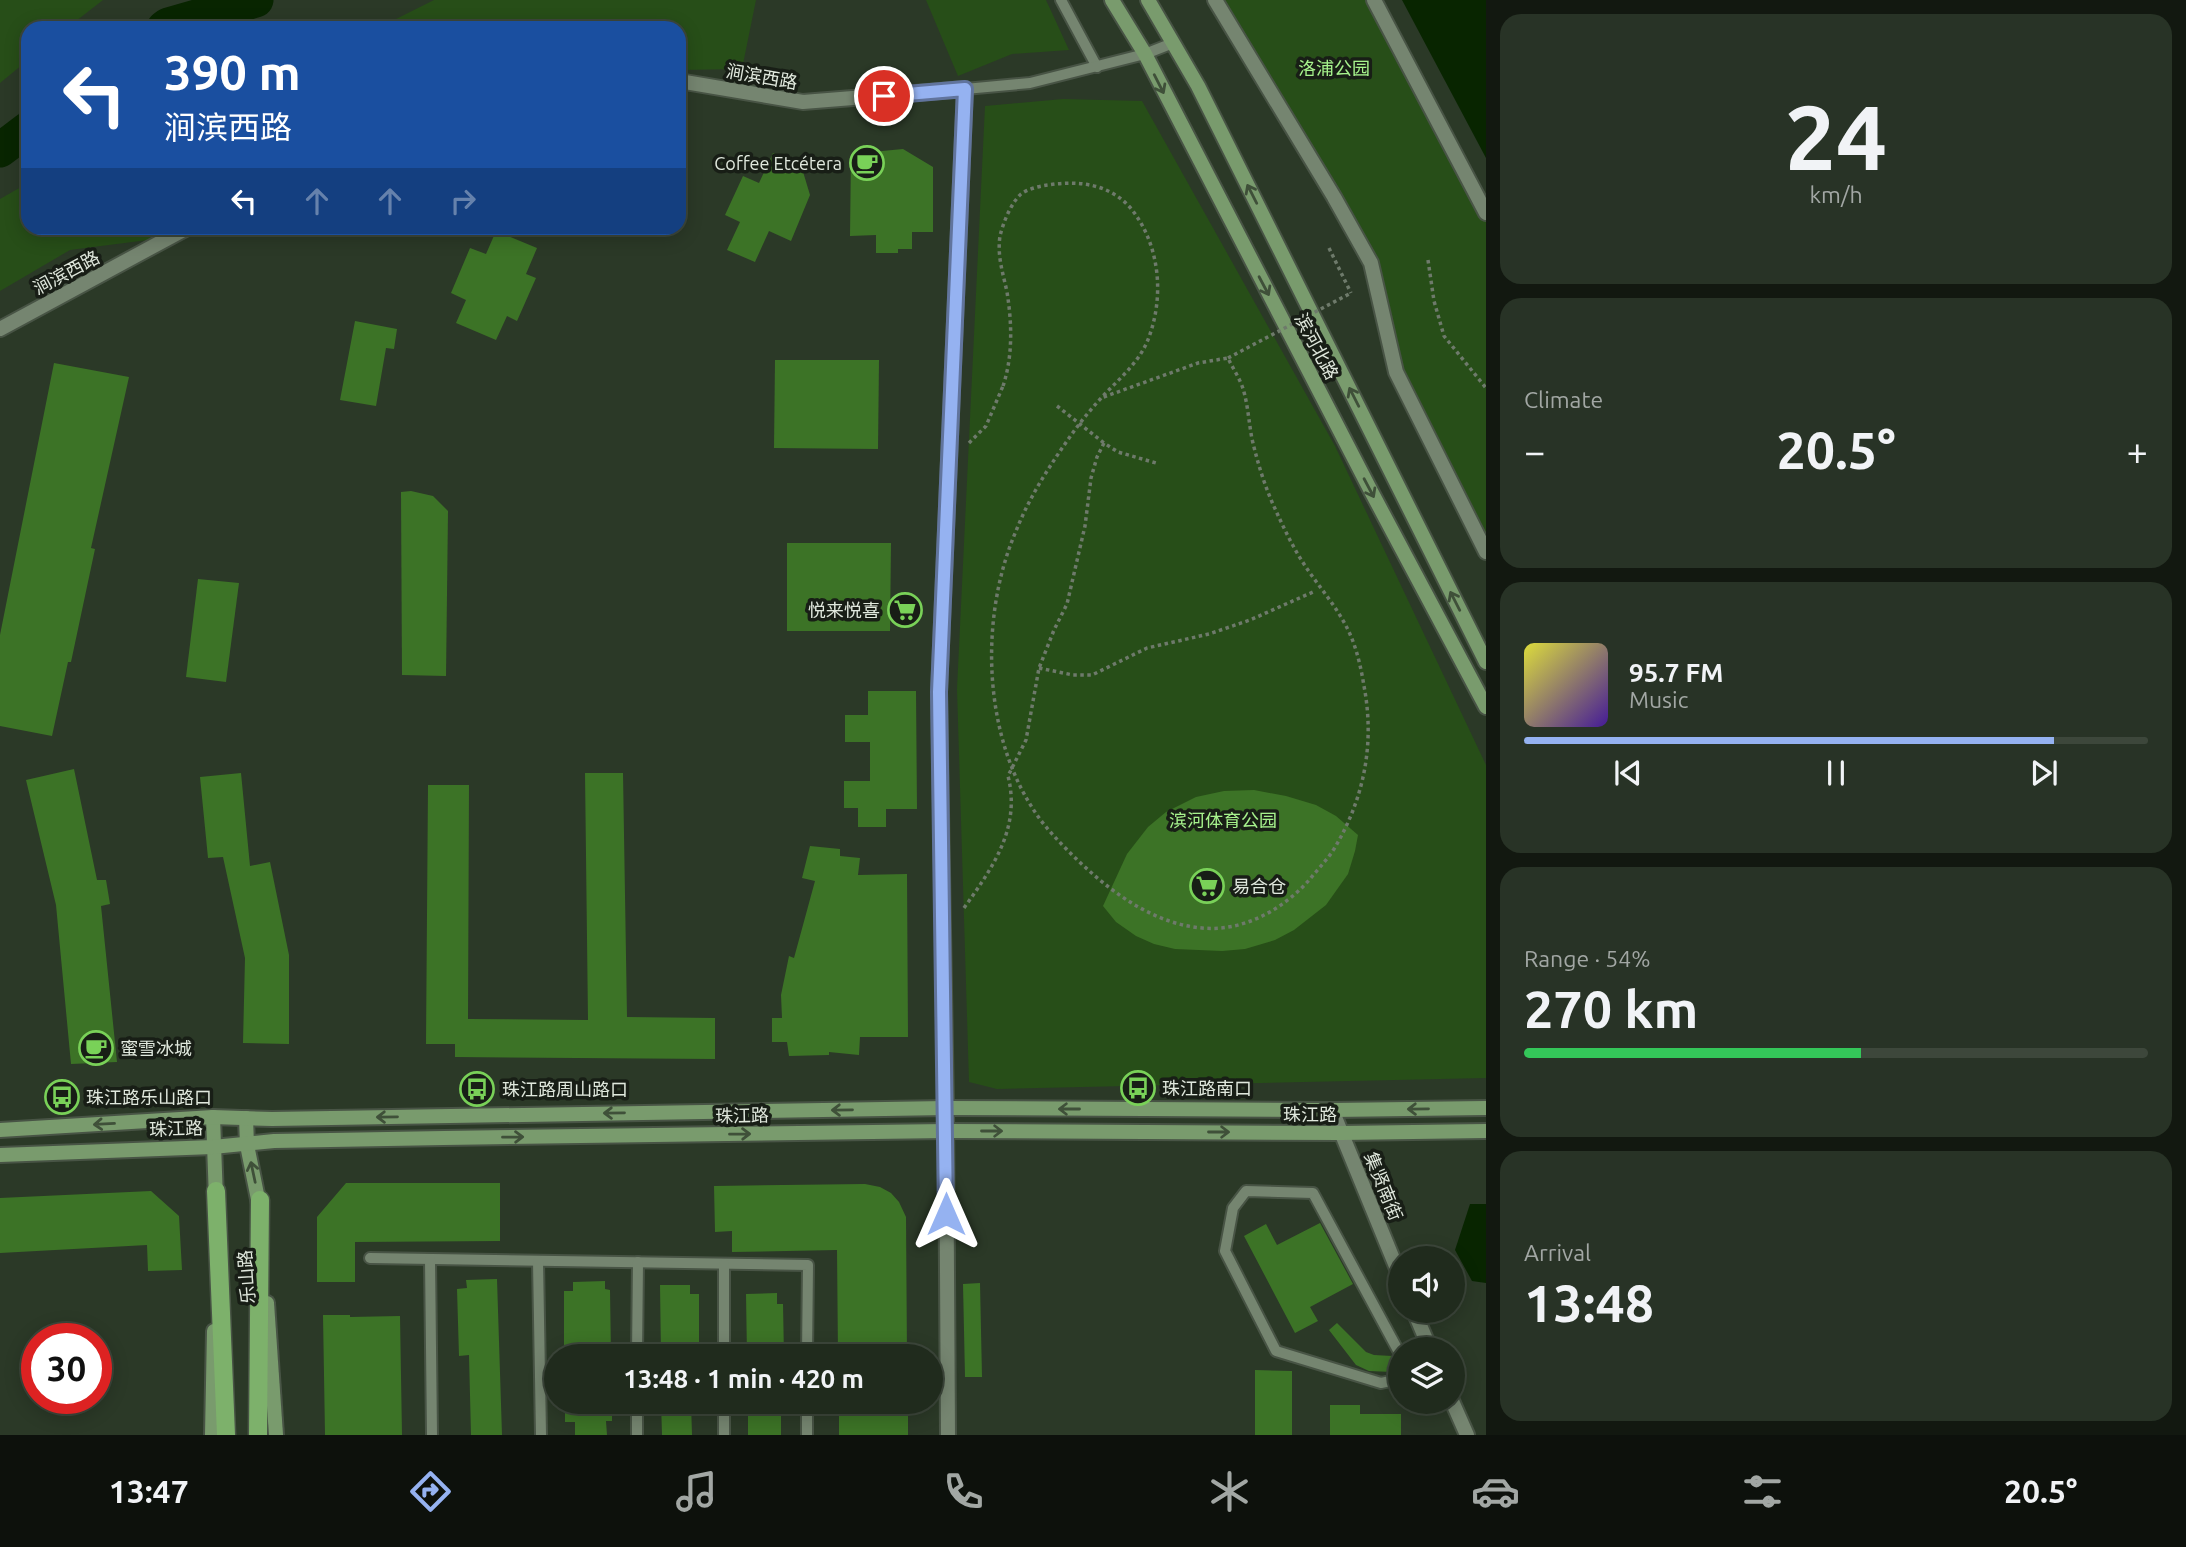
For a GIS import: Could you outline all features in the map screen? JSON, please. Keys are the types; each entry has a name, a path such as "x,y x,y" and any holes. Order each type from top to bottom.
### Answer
{"main road":[{"name":"滨河北路","path":"1148,0 1205,99 1486,662"},
{"name":"滨河北路","path":"1113,2 1145,54 1486,707"},
{"name":"珠江路","path":"0,1130 213,1117 946,1108 1486,1108"},
{"name":"乐山路","path":"212,1435 216,1191 213,1117"},
{"name":"乐山路","path":"246,1118 247,1145 260,1200 276,1435"},
{"name":"珠江路","path":"0,1154 214,1147 274,1141 946,1131 1486,1131"},
{"path":"216,1191 226,1435"},
{"path":"258,1435 260,1200"}],"street":[{"path":"1215,0 1371,263 1396,372 1486,552"},
{"path":"1374,0 1486,213"},
{"name":"涧滨西路","path":"686,82 803,102 965,89"},
{"path":"948,1435 939,692 965,89"},
{"name":"涧滨西路","path":"0,329 174,235"},
{"name":"集贤南街","path":"1332,1110 1388,1247"},
{"path":"1458,1414 1467,1435"}],"lane":[{"path":"1061,0 1097,66"},
{"path":"965,89 1030,83 1145,54 1173,43"},
{"path":"1388,1382 1381,1383 1276,1351 1225,1251 1233,1208 1245,1191 1313,1193 1391,1337"},
{"path":"370,1258 808,1265 807,1344"},
{"path":"430,1259 432,1435"},
{"path":"538,1261 541,1435"},
{"path":"638,1262 638,1344"},
{"path":"724,1264 724,1344"},
{"path":"637,1414 637,1435"},
{"path":"724,1414 724,1435"},
{"path":"807,1414 807,1435"}],"path":[{"path":"969,443 986,426 998,402 1010,365 1011,336 1007,295 999,260 1000,236 1009,212 1021,195 1039,186 1071,181 1094,185 1118,195 1135,213 1158,269 1157,306 1148,340 1132,367 1080,424 1035,489 1014,535 999,584 992,636 993,690 999,730 1009,763 1024,794 1048,829 1101,881 1137,906 1166,920 1198,928 1222,929 1248,923 1272,910 1302,888 1332,852 1354,809 1369,756 1368,707 1360,663 1350,633 1328,596 1303,563 1284,529 1264,483 1243,390 1228,358"},
{"path":"1101,398 1198,363 1228,358 1351,293 1329,248"},
{"path":"1428,260 1434,301 1444,336 1486,388"},
{"path":"1057,406 1118,452 1156,463"},
{"path":"964,908 998,856 1010,824 1012,793 1008,776 1026,740 1039,668 1067,604 1085,526 1091,478 1104,443"},
{"path":"1039,668 1073,675 1092,675 1147,648 1209,634 1250,620 1313,592"}],"green space":[{"path":"0,0 103,0 76,21 21,21 21,66 0,83"},
{"path":"434,0 756,0 742,69 686,70 686,21 392,21"},
{"path":"926,0 1046,0 1069,50 1012,54 958,76"},
{"name":"洛浦公园","path":"1215,0 1374,0 1486,213 1486,552 1396,372 1371,263"},
{"name":"滨河体育公园","path":"1063,99 1142,101 1335,446 1486,765 1486,1078 997,1089 969,1082 957,689 985,106"},
{"path":"21,187 21,235 174,235 70,250 0,291 0,199"}],"shaded area":[{"path":"1402,0 1486,0 1486,158"},
{"path":"1470,1204 1486,1204 1486,1283 1472,1281 1465,1268 1465,1246 1456,1246"}],"building":[{"path":"903,149 933,167 933,232 912,232 912,249 898,249 898,253 876,253 876,235 850,236 851,154"},
{"path":"773,153 801,165 810,195 791,241 769,231 755,262 727,250 740,222 725,215 743,176 759,183"},
{"path":"494,235 506,235 537,248 526,274 536,278 517,321 507,316 496,340 456,323 466,300 451,293 470,248 486,254"},
{"path":"355,321 397,329 394,349 386,348 376,406 340,400"},
{"path":"775,360 879,360 878,449 774,448"},
{"path":"54,363 129,377 91,548 95,549 71,662 68,662 52,736 0,726 0,635"},
{"path":"411,491 433,496 448,511 446,676 402,675 401,492"},
{"path":"787,543 891,543 890,631 787,631"},
{"path":"198,579 239,583 226,682 186,677"},
{"path":"868,691 916,691 917,809 886,809 886,827 858,827 858,808 844,808 844,781 870,781 870,742 845,742 845,715 868,715"},
{"path":"74,769 97,880 106,880 110,904 101,906 117,1062 71,1064 56,905 26,780"},
{"path":"241,773 250,866 270,862 289,955 289,1044 243,1043 245,958 223,857 208,858 200,777"},
{"path":"585,773 623,773 627,1017 715,1018 715,1059 455,1057 455,1044 426,1044 428,785 469,785 468,1019 588,1020"},
{"path":"1254,790 1316,805 1336,816 1358,835 1348,874 1326,905 1294,930 1275,940 1245,949 1222,951 1175,949 1154,944 1116,922 1103,906 1127,854 1148,827 1166,812 1196,797 1224,791"},
{"path":"810,846 840,849 840,856 860,858 858,875 907,874 908,1037 860,1037 859,1055 829,1052 829,1055 789,1056 787,1042 772,1042 772,1018 782,1018 781,995 789,956 794,958 815,881 802,878"},
{"path":"346,1183 500,1183 500,1241 355,1242 355,1282 317,1282 317,1217"},
{"path":"865,1184 891,1193 906,1217 907,1344 838,1344 837,1250 732,1252 732,1231 715,1232 714,1186"},
{"path":"151,1191 179,1216 182,1270 148,1271 147,1245 0,1253 0,1198"},
{"path":"1320,1223 1353,1284 1310,1307 1318,1321 1295,1333 1244,1236 1266,1224 1277,1245"},
{"path":"497,1279 502,1435 471,1435 469,1355 459,1356 457,1289 467,1288 466,1280"},
{"path":"605,1281 605,1289 610,1290 611,1344 564,1344 564,1291 573,1291 573,1282"},
{"path":"980,1283 982,1377 965,1377 963,1284"},
{"path":"660,1285 690,1285 690,1294 699,1294 699,1344 661,1344"},
{"path":"777,1293 777,1304 783,1304 784,1344 747,1344 746,1294"},
{"path":"323,1315 400,1316 402,1435 325,1435"},
{"path":"1337,1323 1366,1352 1388,1356 1388,1372 1369,1371 1356,1365 1329,1330"},
{"path":"1255,1370 1292,1371 1292,1435 1255,1435"},
{"path":"1330,1405 1360,1405 1360,1414 1401,1414 1401,1435 1330,1435"},
{"path":"565,1414 612,1414 612,1421 606,1421 607,1435 575,1435 575,1422 565,1422"},
{"path":"661,1414 691,1414 692,1435 662,1435"},
{"path":"748,1414 781,1414 781,1435 748,1435"},
{"path":"839,1414 908,1414 908,1435 839,1435"}],"waterway":[{"path":"182,21 256,0"},
{"path":"0,150 21,134"}],"place":[{"name":"Coffee Etcétera","path":"867,163"},
{"name":"悦来悦喜","path":"905,610"},
{"name":"易合仓","path":"1207,886"},
{"name":"蜜雪冰城","path":"96,1048"},
{"name":"珠江路南口","path":"1138,1088"},
{"name":"珠江路周山路口","path":"477,1089"},
{"name":"珠江路乐山路口","path":"62,1097"}],"route":[{"path":"884,96 965,89 939,692 946,1214"}]}
